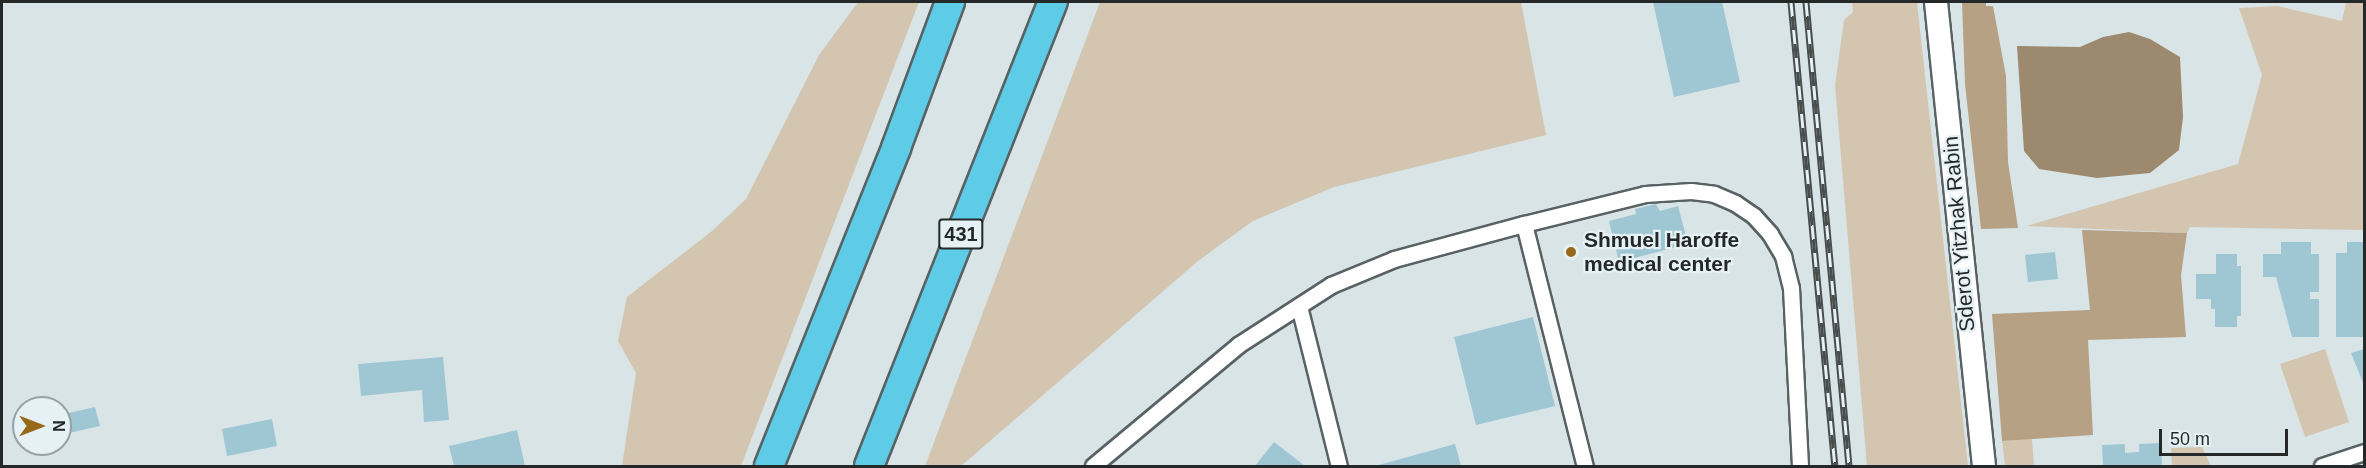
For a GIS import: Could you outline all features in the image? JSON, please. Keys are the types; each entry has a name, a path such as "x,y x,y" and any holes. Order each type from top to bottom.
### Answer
{"highway":[{"path":"769,466 896,148 951,2"},
{"name":"431","path":"869,466 1053,2"}],"main road":[{"name":"Sderot Yitzhak Rabin","path":"1936,2 1984,466"}],"street":[{"path":"1093,466 1238,345 1331,285 1394,259 1524,224 1645,194 1690,191 1714,194 1735,202 1754,216 1770,234 1783,256 1791,288 1800,466"},
{"path":"1524,224 1585,466"},
{"path":"1299,306 1339,466"},
{"path":"2322,466 2364,452"}],"shaded area":[{"path":"858,2 919,2 741,466 622,466 636,373 618,341 627,297 712,231 746,199 819,55"},
{"path":"1100,2 1521,2 1546,135 1334,187 1253,221 1198,261 961,466 925,466"},
{"path":"1852,2 1917,2 1968,466 1867,466 1835,85 1844,20 1853,12"},
{"path":"1962,2 1986,2 1986,6 1993,6 2006,76 2008,162 2018,228 1981,229 1965,84"},
{"path":"1989,2 2269,2 2265,3"},
{"path":"2346,2 2364,2 2364,230 2190,227 2187,233 2026,226 2238,164 2262,75 2239,8 2278,6 2342,21"},
{"path":"2129,32 2150,39 2180,57 2183,117 2179,150 2150,173 2097,178 2039,169 2024,151 2017,46 2080,47 2103,37"},
{"path":"2082,230 2187,233 2181,275 2186,337 2088,340 2093,435 2002,441 1992,314 2090,310"},
{"path":"2325,349 2349,422 2305,437 2280,364"},
{"path":"2032,439 2034,466 2005,466 2002,441"},
{"path":"2202,447 2211,466 2172,466 2171,448"}],"building":[{"path":"1653,2 1722,2 1740,82 1674,97"},
{"path":"1656,204 1660,211 1678,206 1688,244 1619,262 1609,221 1636,214 1635,209"},
{"path":"2281,242 2311,242 2311,254 2319,254 2319,292 2310,292 2310,299 2319,299 2319,337 2292,337 2276,277 2263,277 2263,254 2281,254"},
{"path":"2347,242 2364,242 2364,337 2336,337 2336,253 2347,253"},
{"path":"2055,252 2058,279 2028,282 2025,255"},
{"path":"2216,254 2237,254 2237,266 2241,266 2241,316 2237,316 2237,327 2215,327 2215,309 2211,309 2211,299 2196,299 2196,274 2216,274"},
{"path":"1533,317 1555,406 1476,425 1454,337"},
{"path":"2364,349 2364,385 2351,353"},
{"path":"443,357 449,420 424,422 422,390 361,396 358,364"},
{"path":"95,407 100,426 72,432 72,412"},
{"path":"272,419 277,446 227,456 222,429"},
{"path":"517,430 525,466 454,466 449,446"},
{"path":"1274,442 1305,466 1255,466"},
{"path":"2161,443 2162,466 2103,466 2102,445 2125,444 2125,453 2139,452 2139,444"},
{"path":"1455,444 1461,466 1375,466"}],"railway":[{"path":"1791,2 1835,466"},
{"path":"1806,2 1849,466"}],"place":[{"name":"Shmuel Haroffe medical center","path":"1571,252"}]}
